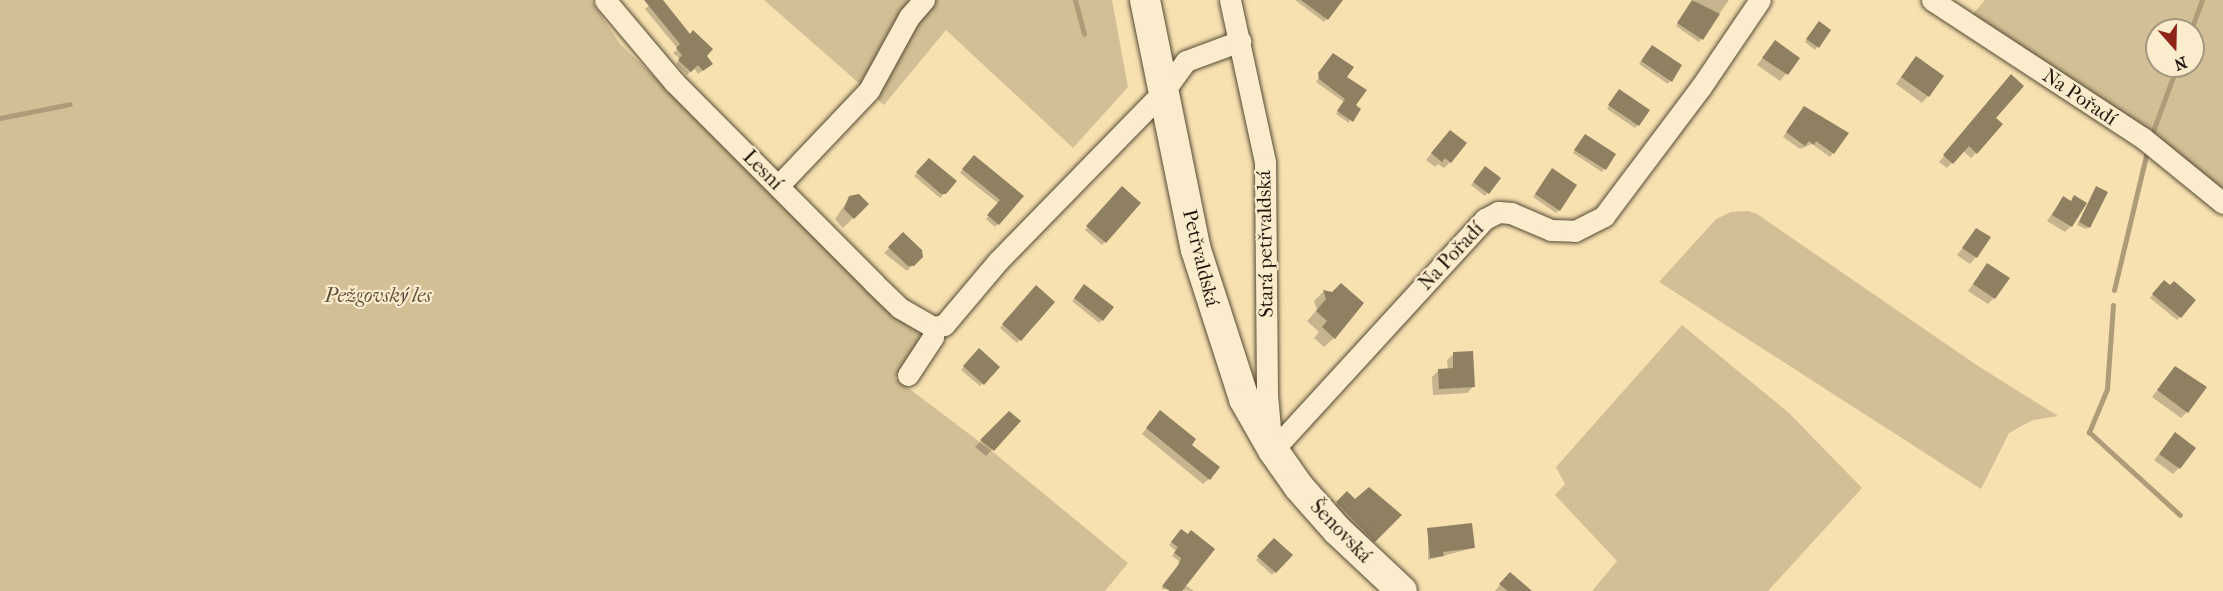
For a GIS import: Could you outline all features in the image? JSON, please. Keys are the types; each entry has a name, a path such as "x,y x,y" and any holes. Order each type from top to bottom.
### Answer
{"main road":[{"name":"Petřvaldská","path":"1145,0 1208,295 1234,375 1273,450 1307,496"},
{"name":"Šenovská","path":"1307,496 1402,591"}],"street":[{"name":"Lesní","path":"605,0 674,82 900,308 933,327"},
{"path":"779,185 870,90 909,17 924,0"},
{"name":"Stará petřvaldská","path":"1230,0 1265,162 1267,395 1273,450"},
{"name":"Na Pořadí","path":"1273,450 1485,219 1498,212 1511,213 1551,230 1575,231 1604,216 1701,87 1760,0"},
{"name":"Na Pořadí","path":"1932,0 2143,138 2223,203"},
{"path":"908,375 933,337 933,327 944,325 998,261 1164,90 1186,61 1240,41"}],"green space":[{"name":"Pežgovský les","path":"0,0 591,0 620,44 924,333 895,378 993,452 1128,563 1105,591 0,591"},
{"path":"764,0 1112,0 1128,87 1073,148 946,30 884,105"},
{"path":"1985,0 2223,0 2223,198 1972,15"},
{"path":"1748,211 1757,214 1978,366 2058,416 2033,420 2009,433 1981,489 1659,282 1716,219 1731,212"},
{"path":"1682,325 1789,413 1862,488 1768,591 1592,591 1617,561 1555,495 1565,484 1556,467"}],"building":[{"path":"644,0 663,0 690,34 693,30 713,49 707,56 713,64 703,71 698,65 691,72 678,60 682,55 676,48 680,44"},
{"path":"1301,0 1343,0 1328,20"},
{"path":"1692,0 1720,14 1703,40 1677,23"},
{"path":"1819,21 1831,30 1819,48 1806,39"},
{"path":"1775,40 1800,58 1788,75 1762,58"},
{"path":"1652,45 1682,65 1672,82 1641,61"},
{"path":"1333,53 1354,67 1347,77 1367,90 1356,105 1361,109 1353,122 1337,111 1345,99 1319,79 1318,73"},
{"path":"1916,56 1944,76 1929,97 1901,77"},
{"path":"2011,74 2024,86 1996,118 2003,124 1977,154 1969,146 1953,164 1943,155"},
{"path":"1619,89 1650,110 1639,126 1608,105"},
{"path":"1804,106 1849,133 1834,154 1816,141 1814,145 1809,141 1805,146 1786,132"},
{"path":"1450,130 1467,143 1451,163 1445,158 1442,162 1431,153"},
{"path":"1585,134 1616,154 1606,170 1574,150"},
{"path":"974,155 1024,196 999,225 987,215 1000,200 962,169"},
{"path":"929,158 957,181 946,194 941,194 916,172"},
{"path":"1485,166 1501,178 1489,194 1473,182"},
{"path":"1552,168 1577,185 1560,211 1535,194"},
{"path":"1122,186 1141,203 1106,243 1086,226"},
{"path":"2096,186 2108,192 2090,228 2079,222"},
{"path":"859,194 869,204 854,219 844,209 849,196"},
{"path":"2074,195 2087,203 2072,227 2052,215 2063,196 2071,201"},
{"path":"1976,228 1991,237 1977,258 1962,248"},
{"path":"903,232 922,250 923,257 914,266 908,266 888,247"},
{"path":"1987,263 2010,278 1995,299 1973,284"},
{"path":"2164,280 2170,285 2174,281 2196,300 2181,318 2152,294"},
{"path":"1341,283 1364,303 1335,339 1322,327 1327,321 1316,311 1326,299 1323,290 1332,292"},
{"path":"1084,284 1114,307 1103,321 1074,298"},
{"path":"1036,285 1055,302 1021,341 1002,324"},
{"path":"979,348 1000,367 984,385 963,366"},
{"path":"1473,351 1475,387 1439,389 1438,369 1453,368 1453,352"},
{"path":"2175,366 2207,387 2188,413 2157,390"},
{"path":"1160,410 1196,439 1192,445 1220,467 1210,480 1146,428"},
{"path":"1009,411 1021,421 994,451 980,440"},
{"path":"2175,432 2196,448 2180,469 2159,454"},
{"path":"1369,487 1402,515 1375,542 1336,502 1347,491 1355,499"},
{"path":"1472,523 1475,548 1443,552 1444,556 1430,558 1427,528"},
{"path":"1181,529 1188,534 1191,530 1215,549 1182,591 1170,591 1162,586 1181,558 1174,553 1178,547 1171,542"},
{"path":"1274,538 1293,555 1276,573 1257,556"},
{"path":"1510,572 1532,591 1508,591 1499,584"}],"waterway":[{"path":"1075,0 1084,34"},
{"path":"2195,18 2202,0"},
{"path":"2153,131 2173,78"},
{"path":"0,118 70,104"},
{"path":"2114,290 2147,151"},
{"path":"2113,305 2107,389 2089,432 2180,515"}]}
